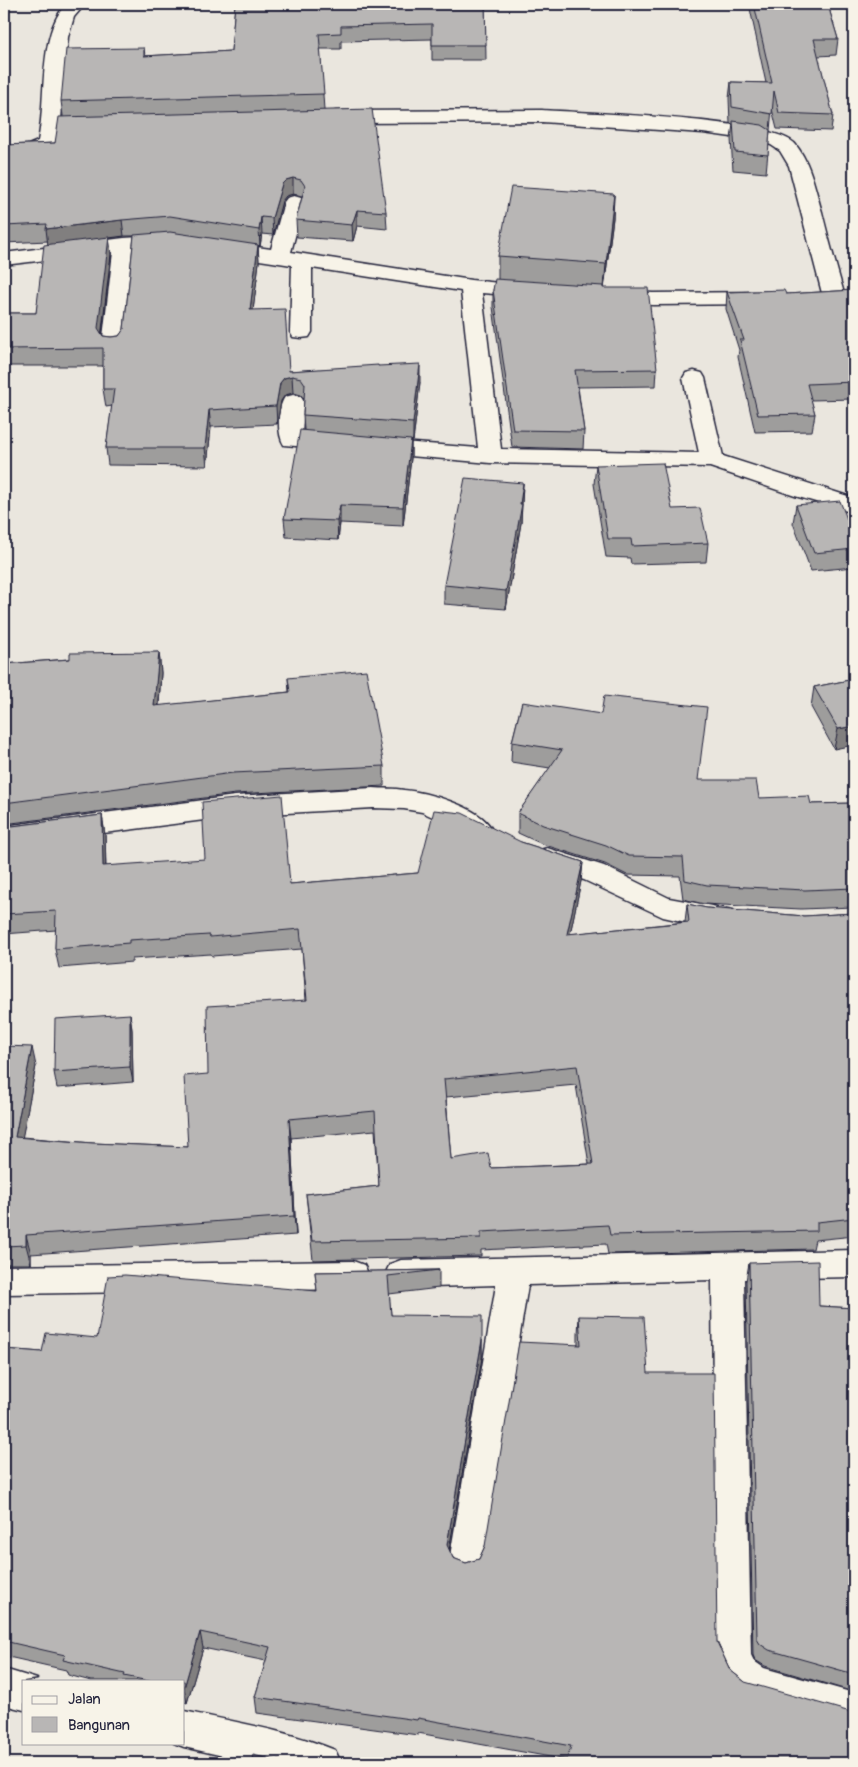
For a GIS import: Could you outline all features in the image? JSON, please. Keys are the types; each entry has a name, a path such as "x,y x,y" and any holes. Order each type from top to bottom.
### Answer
{"street":[{"path":"4,154 28,152 47,144 52,125 58,50 63,22 68,12 76,4"},
{"path":"319,117 542,116 703,127 763,136 778,141 788,147 799,166 834,297"},
{"path":"52,125 117,123"},
{"path":"279,257 294,202"},
{"path":"4,259 163,241 195,243 471,286 552,293"},
{"path":"113,346 124,244"},
{"path":"301,332 302,261"},
{"path":"471,286 490,456"},
{"path":"598,296 653,299 786,298"},
{"path":"694,378 712,460"},
{"path":"293,402 290,436 292,440 490,456 712,460 854,506"},
{"path":"4,836 235,806 381,798 404,799 427,804 458,816 512,844 594,872 663,907 704,916 743,918"},
{"path":"4,1280 514,1272 854,1263"},
{"path":"728,1265 732,1658 742,1673 755,1683 854,1711"},
{"path":"466,1562 514,1272"},
{"path":"4,1687 22,1692"},
{"path":"185,1729 285,1752 322,1763"}],"building":[{"path":"235,4 485,4 486,45 432,45 432,24 341,26 341,33 319,34 324,94 61,101 66,49 144,48 144,56 231,51"},
{"path":"754,4 830,4 830,12 838,39 814,39 833,115 779,113 774,91 772,114 732,107 731,82 772,83"},
{"path":"372,109 386,212 357,210 352,225 296,220 305,186 301,180 293,178 286,180 282,184 272,218 261,217 259,230 170,216 46,229 47,224 4,226 4,145 55,143 59,117"},
{"path":"733,121 762,125 770,130 768,155 735,152"},
{"path":"511,187 614,194 606,264 498,256"},
{"path":"170,232 258,245 250,310 285,309 289,371 420,364 413,423 303,415 305,384 301,378 292,376 284,378 280,383 276,406 209,410 205,448 106,448 114,389 103,389 103,348 4,349 4,313 36,313 44,245 109,237 98,328 103,336 119,336 124,329 134,235"},
{"path":"495,279 603,286 603,288 648,288 657,369 575,370 584,431 513,430 493,290"},
{"path":"784,290 786,294 854,290 854,382 807,384 815,414 758,415 740,340 744,340 727,292"},
{"path":"300,430 411,440 403,507 340,505 337,521 284,519"},
{"path":"663,463 672,509 700,508 708,543 632,546 631,539 608,539 596,465"},
{"path":"465,478 523,483 520,504 522,504 506,591 444,585"},
{"path":"840,501 854,537 854,549 814,553 796,505"},
{"path":"159,652 154,706 290,692 288,678 366,670 384,766 233,773 4,803 4,664 70,659 70,653"},
{"path":"854,679 854,726 838,729 814,687"},
{"path":"604,696 707,707 698,780 756,780 759,798 809,796 811,804 854,803 854,888 805,890 707,885 685,880 683,857 629,856 606,845 543,825 518,813 562,750 512,742 522,702 601,714"},
{"path":"282,795 290,884 418,873 434,810 462,813 521,842 583,862 567,934 689,922 687,904 707,908 804,916 854,913 854,1218 817,1222 817,1231 610,1235 608,1225 481,1232 481,1238 312,1241 306,1194 379,1186 375,1111 289,1119 294,1216 26,1235 26,1245 4,1246 4,1046 32,1047 15,1137 188,1147 184,1076 208,1074 207,1006 307,1000 300,929 210,937 209,935 129,940 129,943 55,949 56,911 4,914 4,827 102,815 103,866 205,859 202,802","holes":["577,1066 593,1164 491,1168 488,1153 451,1159 444,1079"]},
{"path":"130,1014 130,1067 54,1072 55,1019"},
{"path":"818,1261 819,1306 854,1308 854,1674 769,1650 760,1644 757,1639 749,1263"},
{"path":"439,1270 388,1276 391,1315 482,1316 482,1340 447,1545 453,1558 466,1563 479,1559 485,1546 519,1342 581,1345 579,1316 644,1317 648,1373 714,1373 717,1642 730,1670 745,1682 854,1713 854,1763 566,1763 571,1746 418,1718 417,1720 255,1697 270,1647 200,1632 185,1684 185,1680 144,1680 124,1676 125,1674 63,1660 65,1655 4,1641 4,1349 42,1352 46,1333 97,1338 108,1276 125,1275 317,1291 315,1272"},
{"path":"253,1755 287,1763 251,1763"},
{"path":"4,1760 17,1763 4,1763"}]}
